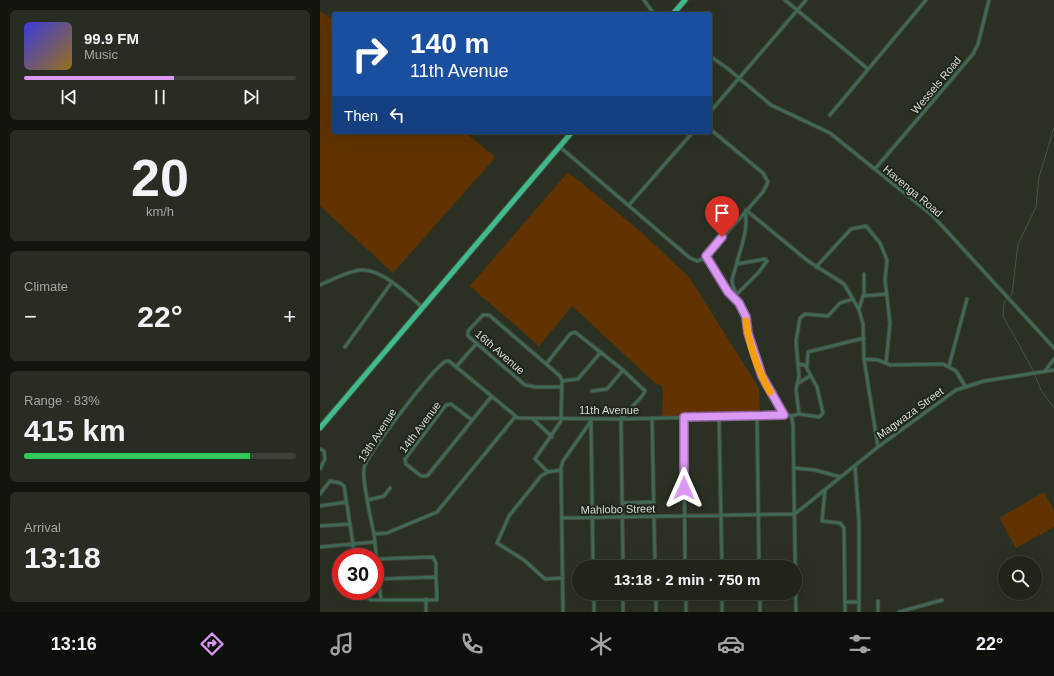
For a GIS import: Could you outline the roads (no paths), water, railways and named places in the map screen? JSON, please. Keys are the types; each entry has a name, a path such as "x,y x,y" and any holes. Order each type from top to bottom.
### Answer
{"highway":[{"path":"675,12 685,0"},
{"path":"320,428 570,134"}],"street":[{"path":"644,0 653,12"},
{"path":"785,0 868,69"},
{"path":"712,110 806,0"},
{"path":"830,115 926,0"},
{"name":"Wessels Road","path":"875,169 973,54 978,44 989,0"},
{"name":"Havenga Road","path":"712,58 776,108 825,129 936,219 1053,347 1054,352"},
{"path":"560,147 690,258 699,261 706,256 767,186 767,179 763,173 712,131"},
{"path":"629,205 691,134"},
{"path":"737,300 737,294 732,282 746,226 746,211"},
{"path":"746,211 816,267 844,284 853,299 859,310 864,338 864,359 878,447"},
{"path":"816,267 851,229 866,226 877,239 885,255 886,294 890,323 886,363"},
{"path":"706,256 728,292 737,300 746,317 748,333 762,376 784,415"},
{"path":"737,264 757,259 765,259 767,261 759,272 737,294"},
{"path":"320,285 362,270 376,274 392,282 422,307"},
{"path":"859,310 861,298 864,296 864,274"},
{"path":"345,347 392,282"},
{"path":"864,296 886,294"},
{"path":"799,414 797,384 799,376 796,337 801,316 808,314 828,316 840,303 853,299"},
{"path":"949,366 962,323 967,299"},
{"name":"16th Avenue","path":"561,387 535,387 525,385 468,336 468,332 481,316 487,314 547,363 558,374 562,381"},
{"path":"547,363 573,332 623,370 642,387 645,393 628,409 621,419 623,560"},
{"path":"807,369 808,352 864,338"},
{"path":"374,534 387,533 437,512 515,417 456,367 477,343"},
{"path":"548,472 535,459 552,437 561,418 562,381 578,379 601,352"},
{"path":"864,359 878,360 890,364 937,363 949,366 959,374 965,386"},
{"path":"1044,372 1050,367 1054,359"},
{"name":"13th Avenue","path":"375,548 364,471 366,464 408,403 446,361 456,367"},
{"path":"796,612 794,468 791,417 799,414 819,417 823,413 817,387 803,364 798,364"},
{"path":"592,391 607,389 623,370"},
{"name":"Magwaza Street","path":"795,514 878,447 938,402 965,386 984,380 1054,370"},
{"path":"797,384 810,376"},
{"name":"14th Avenue","path":"472,420 451,404 446,405 405,459 406,464 421,476 427,476 491,397"},
{"name":"11th Avenue","path":"515,417 591,420 684,417 719,418 784,415 791,417"},
{"path":"684,417 685,560"},
{"path":"757,417 759,560"},
{"path":"532,418 552,437"},
{"path":"652,418 655,560"},
{"path":"719,418 722,560"},
{"path":"563,612 560,470 563,461 591,420"},
{"path":"591,420 593,560"},
{"path":"320,449 324,450 325,455 320,469"},
{"path":"855,466 859,522 859,612"},
{"path":"794,468 815,470 841,477"},
{"path":"560,470 548,472 541,476 509,516 497,543 524,560 545,579 563,578"},
{"path":"320,494 330,481 340,483 344,488 354,548"},
{"path":"368,500 384,496 390,488"},
{"path":"825,490 821,520 824,522 841,524 844,528 845,612"},
{"path":"320,506 346,502"},
{"path":"623,503 654,502"},
{"name":"Mahlobo Street","path":"562,518 795,514"},
{"path":"320,526 350,524"},
{"path":"320,547 374,542"},
{"path":"384,559 433,557 436,562 437,600 384,600"},
{"path":"384,579 436,577"},
{"path":"426,599 426,612"},
{"path":"594,600 594,612"},
{"path":"623,600 623,612"},
{"path":"656,600 656,612"},
{"path":"686,600 686,612"},
{"path":"722,600 722,612"},
{"path":"760,600 760,612"},
{"path":"899,612 942,600"},
{"path":"878,601 878,612"},
{"path":"845,602 859,602"}],"waterway":[{"path":"1034,372 1003,316 1004,303 1012,294 1018,244 1036,207 1039,177 1054,128"},
{"path":"1035,375 1041,390 1054,408"}]}
